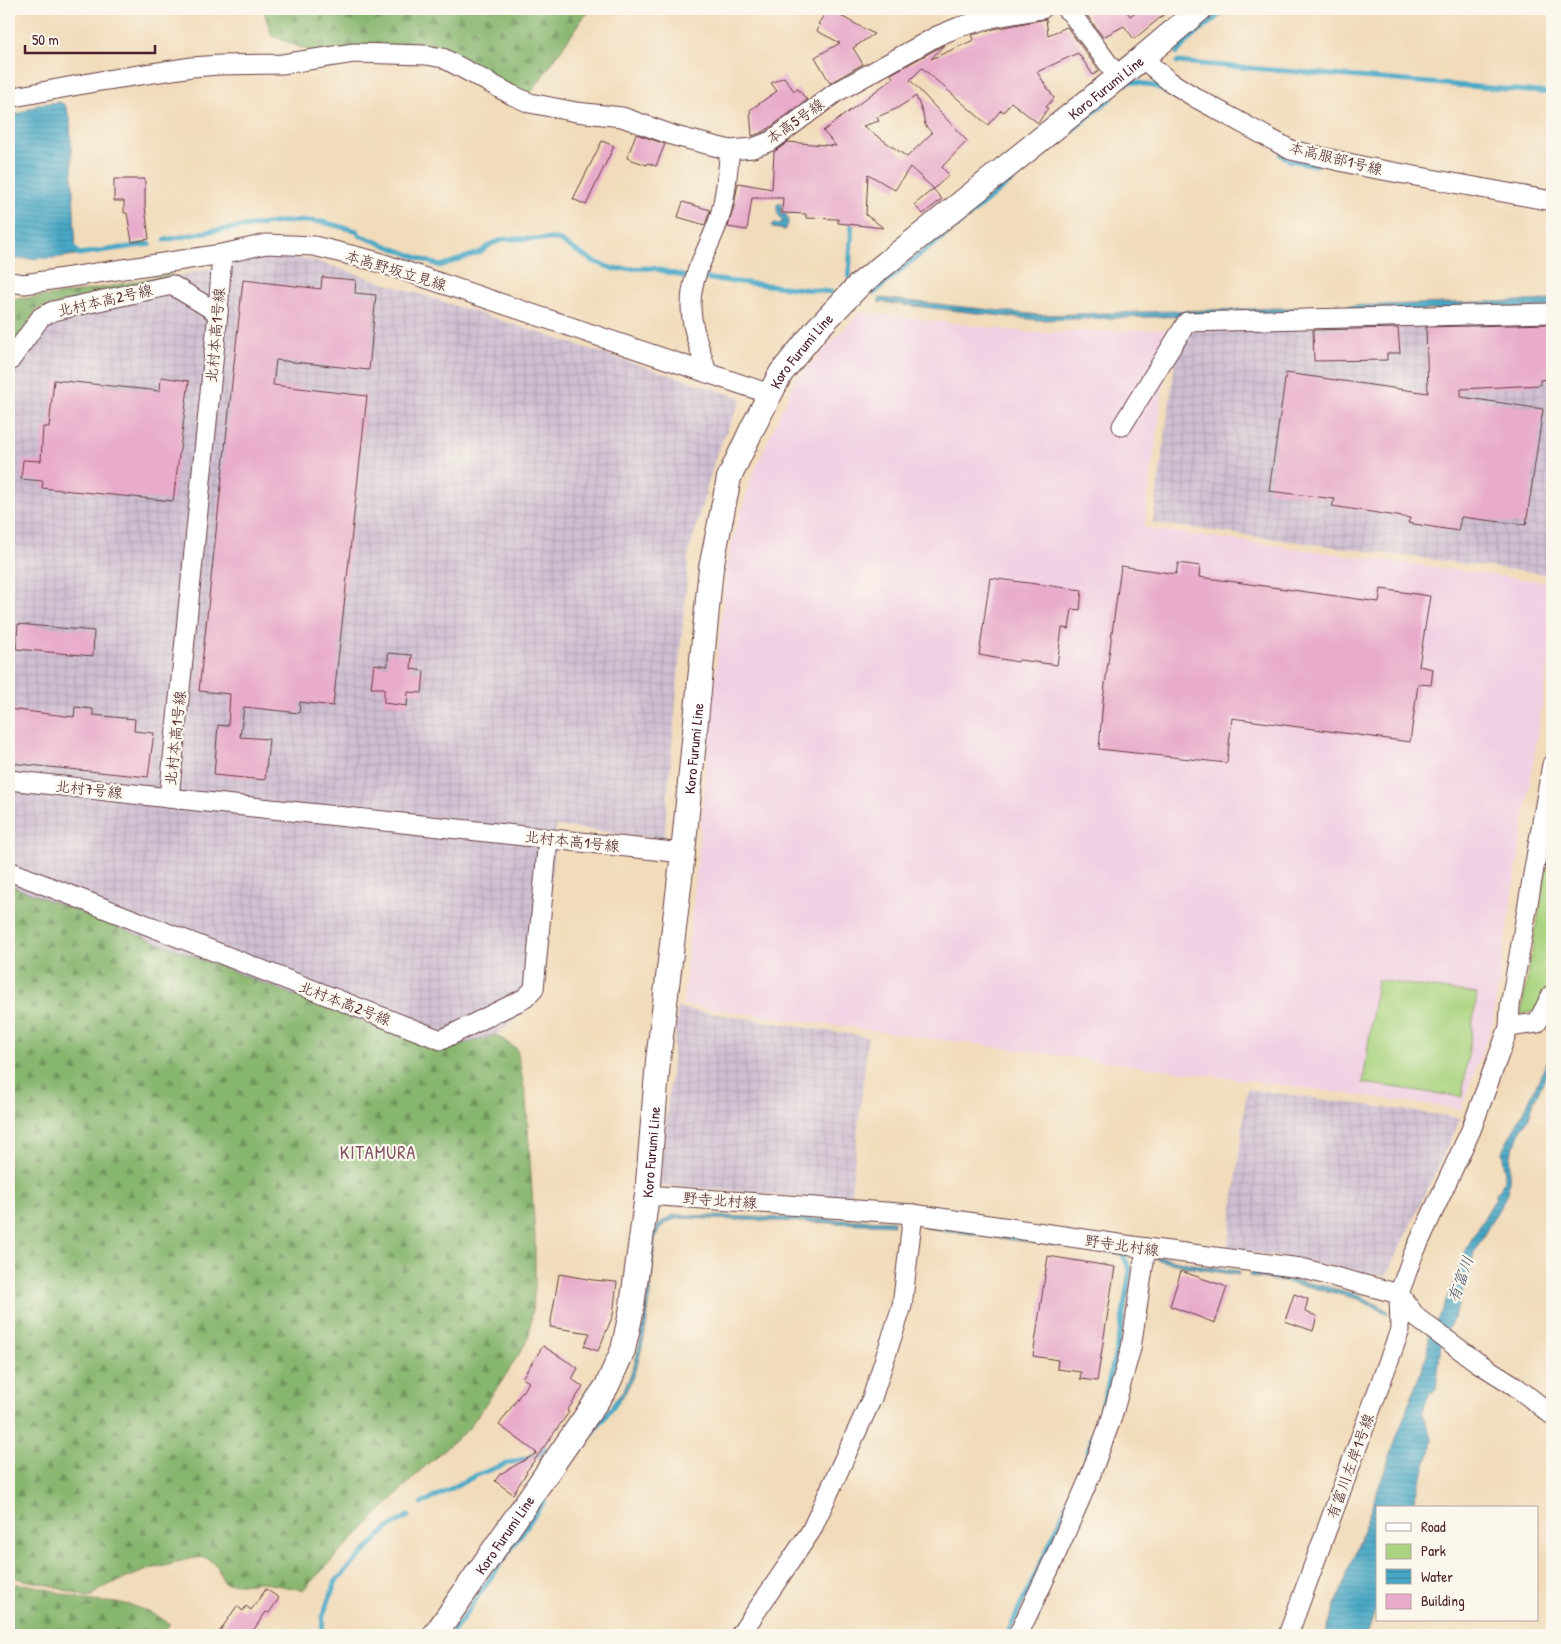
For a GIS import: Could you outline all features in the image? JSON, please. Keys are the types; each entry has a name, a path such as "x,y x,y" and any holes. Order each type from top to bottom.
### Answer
{"main road":[{"name":"Koro Furumi Line","path":"435,1635 607,1386 623,1350 631,1313 647,1195 658,1061 683,853 711,568 729,478 781,373 811,336 859,285 1142,58 1200,9"}],"street":[{"name":"本高5号線","path":"730,150 753,148 771,141 835,92 937,36 959,27 991,18 1042,9"},
{"path":"1066,9 1071,12 1118,77"},
{"path":"9,98 62,87 192,66 282,64 354,53 426,55 443,58 530,103 576,112 622,117 676,136 730,150 724,199 718,222 699,263 692,286 690,306 694,329 707,373"},
{"name":"本高服部1号線","path":"1142,58 1169,81 1196,98 1291,150 1366,167 1552,201"},
{"name":"本高野坂立見線","path":"9,282 24,284 222,254 266,244 314,246 375,261 770,394"},
{"name":"北村本高1号線","path":"222,254 218,312 169,798 683,853"},
{"name":"北村本高2号線","path":"9,362 41,317 53,311 172,284 218,312"},
{"path":"1122,426 1187,322 1552,313"},
{"path":"1552,764 1510,1006 1509,1027 1471,1130 1413,1255 1399,1294 1417,1318 1477,1362 1515,1386 1552,1415"},
{"name":"北村7号線","path":"9,780 169,798"},
{"name":"北村本高2号線","path":"9,871 441,1040 525,998 534,989 548,839"},
{"path":"1509,1027 1537,1023 1552,994"},
{"name":"野寺北村線","path":"647,1195 913,1214 1146,1248 1301,1268 1399,1294"},
{"path":"740,1635 811,1531 872,1398 902,1306 913,1214"},
{"path":"1018,1635 1090,1479 1112,1417 1131,1348 1146,1248"},
{"name":"有富川左岸1号線","path":"1288,1635 1400,1330 1399,1294"}],"shaded area":[{"path":"259,256 310,259 742,398 717,452 689,552 664,839 556,826 541,999 496,1035 438,1051 9,885 9,352 30,322 174,277"},
{"path":"860,312 1034,333 1171,329 1144,528 1552,583 1552,642 1492,1025 1461,1109 683,1005 727,560 751,479 795,380"},
{"path":"1552,319 1552,575 1153,523 1176,356 1188,330"},
{"path":"678,1008 868,1037 850,1201 659,1185"},
{"path":"1247,1089 1461,1118 1386,1276 1228,1248"}],"green space":[{"path":"263,9 593,9 584,17 528,97 457,60 320,55 272,36"},
{"path":"170,274 174,277 37,309 9,352 9,293 15,299 73,293"},
{"path":"1552,837 1552,987 1536,1011 1521,1014"},
{"path":"9,885 438,1051 496,1035 517,1049 526,1099 535,1237 535,1286 529,1338 502,1381 468,1429 422,1469 303,1590 260,1582 224,1583 217,1566 205,1557 187,1559 150,1569 106,1586 90,1597 16,1578 9,1571"},
{"path":"1377,980 1477,994 1462,1097 1363,1083"},
{"path":"15,1584 39,1587 99,1602 127,1604 146,1611 170,1624 160,1635 21,1635 9,1624 9,1590"}],"water":[{"path":"60,102 65,105 70,118 76,255 55,258 9,259 9,118 40,104"},
{"path":"782,203 781,213 786,214 788,220 785,230 773,228 772,226 773,224 782,223 777,212 777,204"},
{"path":"880,298 1039,315 1552,300 1552,307 1038,320 878,302"},
{"name":"有富川","path":"1552,1051 1552,1063 1511,1154 1508,1193 1474,1252 1470,1272 1457,1309 1441,1345 1436,1389 1434,1392 1430,1392 1422,1413 1432,1438 1430,1453 1413,1502 1411,1506 1376,1506 1376,1608 1367,1635 1325,1635 1427,1354 1429,1336 1443,1308 1467,1247 1495,1199 1496,1193 1501,1188 1505,1170 1502,1151 1526,1107"},
{"path":"674,1215 894,1221 894,1225 680,1218 667,1222 655,1239 646,1327 635,1372 626,1391 615,1406 612,1406 624,1389 632,1371 638,1349 643,1325 652,1238 660,1224"},
{"path":"925,1224 1124,1252 1124,1255 925,1228"},
{"path":"1157,1256 1201,1266 1239,1271 1239,1275 1157,1260"},
{"path":"1250,1272 1360,1295 1388,1311 1388,1314 1358,1299 1314,1288 1249,1276"}],"building":[{"path":"828,9 874,34 853,48 863,64 830,83 815,57 840,43 817,31 820,25 818,24"},
{"path":"1096,9 1125,9 1130,16 1140,9 1171,9 1134,39 1124,26 1103,37 1086,14"},
{"path":"1046,19 1048,35 1067,27 1099,71 1093,75 1078,53 1037,72 1054,98 1046,107 1048,108 1038,123 1011,102 1004,112 1001,110 988,125 922,68 910,80 967,141 942,167 949,175 934,189 910,167 895,190 868,174 866,215 884,228 838,223 838,219 806,218 806,214 782,213 783,198 752,198 747,230 728,227 738,183 772,189 774,152 788,142 836,146 823,131 893,78 891,74 944,45 931,59 974,40 972,35","holes":["916,96 925,125 932,133 907,157 863,126 879,121 877,117 896,109"]},
{"path":"784,77 794,91 798,89 807,100 763,132 752,136 750,110 777,91 771,83"},
{"path":"636,134 665,144 656,166 627,158"},
{"path":"602,141 614,146 586,205 573,199"},
{"path":"114,179 145,179 145,207 149,239 132,242 127,213 124,213 124,201 114,201"},
{"path":"933,189 942,199 923,214 914,205"},
{"path":"683,202 710,210 705,225 678,217"},
{"path":"322,277 356,280 355,293 376,295 369,370 276,360 273,385 367,396 333,706 300,702 299,713 244,707 240,737 269,739 265,780 214,775 218,725 228,726 230,694 199,691 243,280 321,289"},
{"path":"1552,324 1552,379 1540,380 1540,385 1461,389 1461,397 1543,409 1526,525 1461,517 1458,531 1408,523 1410,518 1332,506 1335,499 1269,491 1286,373 1428,393 1426,327"},
{"path":"1398,328 1400,353 1387,353 1387,360 1314,361 1313,330"},
{"path":"161,377 189,381 173,501 42,488 43,481 21,479 23,460 41,461 43,427 49,427 54,380 160,391"},
{"path":"1178,563 1200,566 1199,577 1379,602 1381,589 1430,596 1419,666 1433,669 1431,685 1418,684 1410,742 1232,718 1227,763 1099,749 1103,700 1121,566 1176,574"},
{"path":"990,578 1082,590 1080,610 1072,609 1069,629 1062,628 1057,665 1019,660 1018,662 979,655"},
{"path":"18,624 94,631 93,656 16,649"},
{"path":"388,653 412,655 411,669 424,671 422,693 408,692 407,706 384,703 384,688 371,688 374,664 388,666"},
{"path":"75,707 93,709 93,715 135,719 134,731 154,733 148,777 9,763 9,709 74,717"},
{"path":"1048,1256 1115,1267 1097,1381 1080,1379 1081,1372 1057,1369 1058,1360 1033,1356"},
{"path":"1181,1271 1227,1287 1215,1323 1170,1306"},
{"path":"559,1274 617,1282 613,1315 598,1351 584,1346 590,1333 550,1327"},
{"path":"1294,1294 1308,1299 1305,1312 1317,1316 1313,1331 1285,1321"},
{"path":"543,1346 578,1368 572,1379 583,1387 567,1411 569,1412 526,1472 513,1494 495,1481 500,1474 537,1453 499,1425 529,1382 522,1378"},
{"path":"266,1589 279,1598 269,1613 266,1612 250,1635 217,1635 237,1606 243,1611 246,1606 251,1610"}],"waterway":[{"path":"1177,53 1185,43 1226,9"},
{"path":"1177,62 1552,93"},
{"path":"1126,84 1130,81 1157,87 1187,103"},
{"path":"953,229 1111,98"},
{"path":"1281,155 1289,160 1316,165"},
{"path":"849,277 852,220"},
{"path":"165,240 212,231 281,222 323,222 357,231 359,235 440,266 481,252 491,244 505,239 557,239 593,261 614,269 653,268 690,278"},
{"path":"874,293 947,234"},
{"path":"71,245 79,254 150,244"},
{"path":"701,278 831,292"},
{"path":"1007,1635 1053,1537 1086,1458 1106,1393 1120,1333 1130,1270 1122,1253 1117,1253"},
{"path":"558,1478 617,1401"},
{"path":"421,1504 477,1475 508,1463 536,1456 545,1449"},
{"path":"451,1635 544,1501"},
{"path":"322,1635 323,1615 336,1581 388,1528 408,1516"},
{"path":"1033,1624 1041,1608"},
{"path":"9,1627 18,1635"}],"district":[{"name":"KITAMURA","path":"378,1152"}]}
